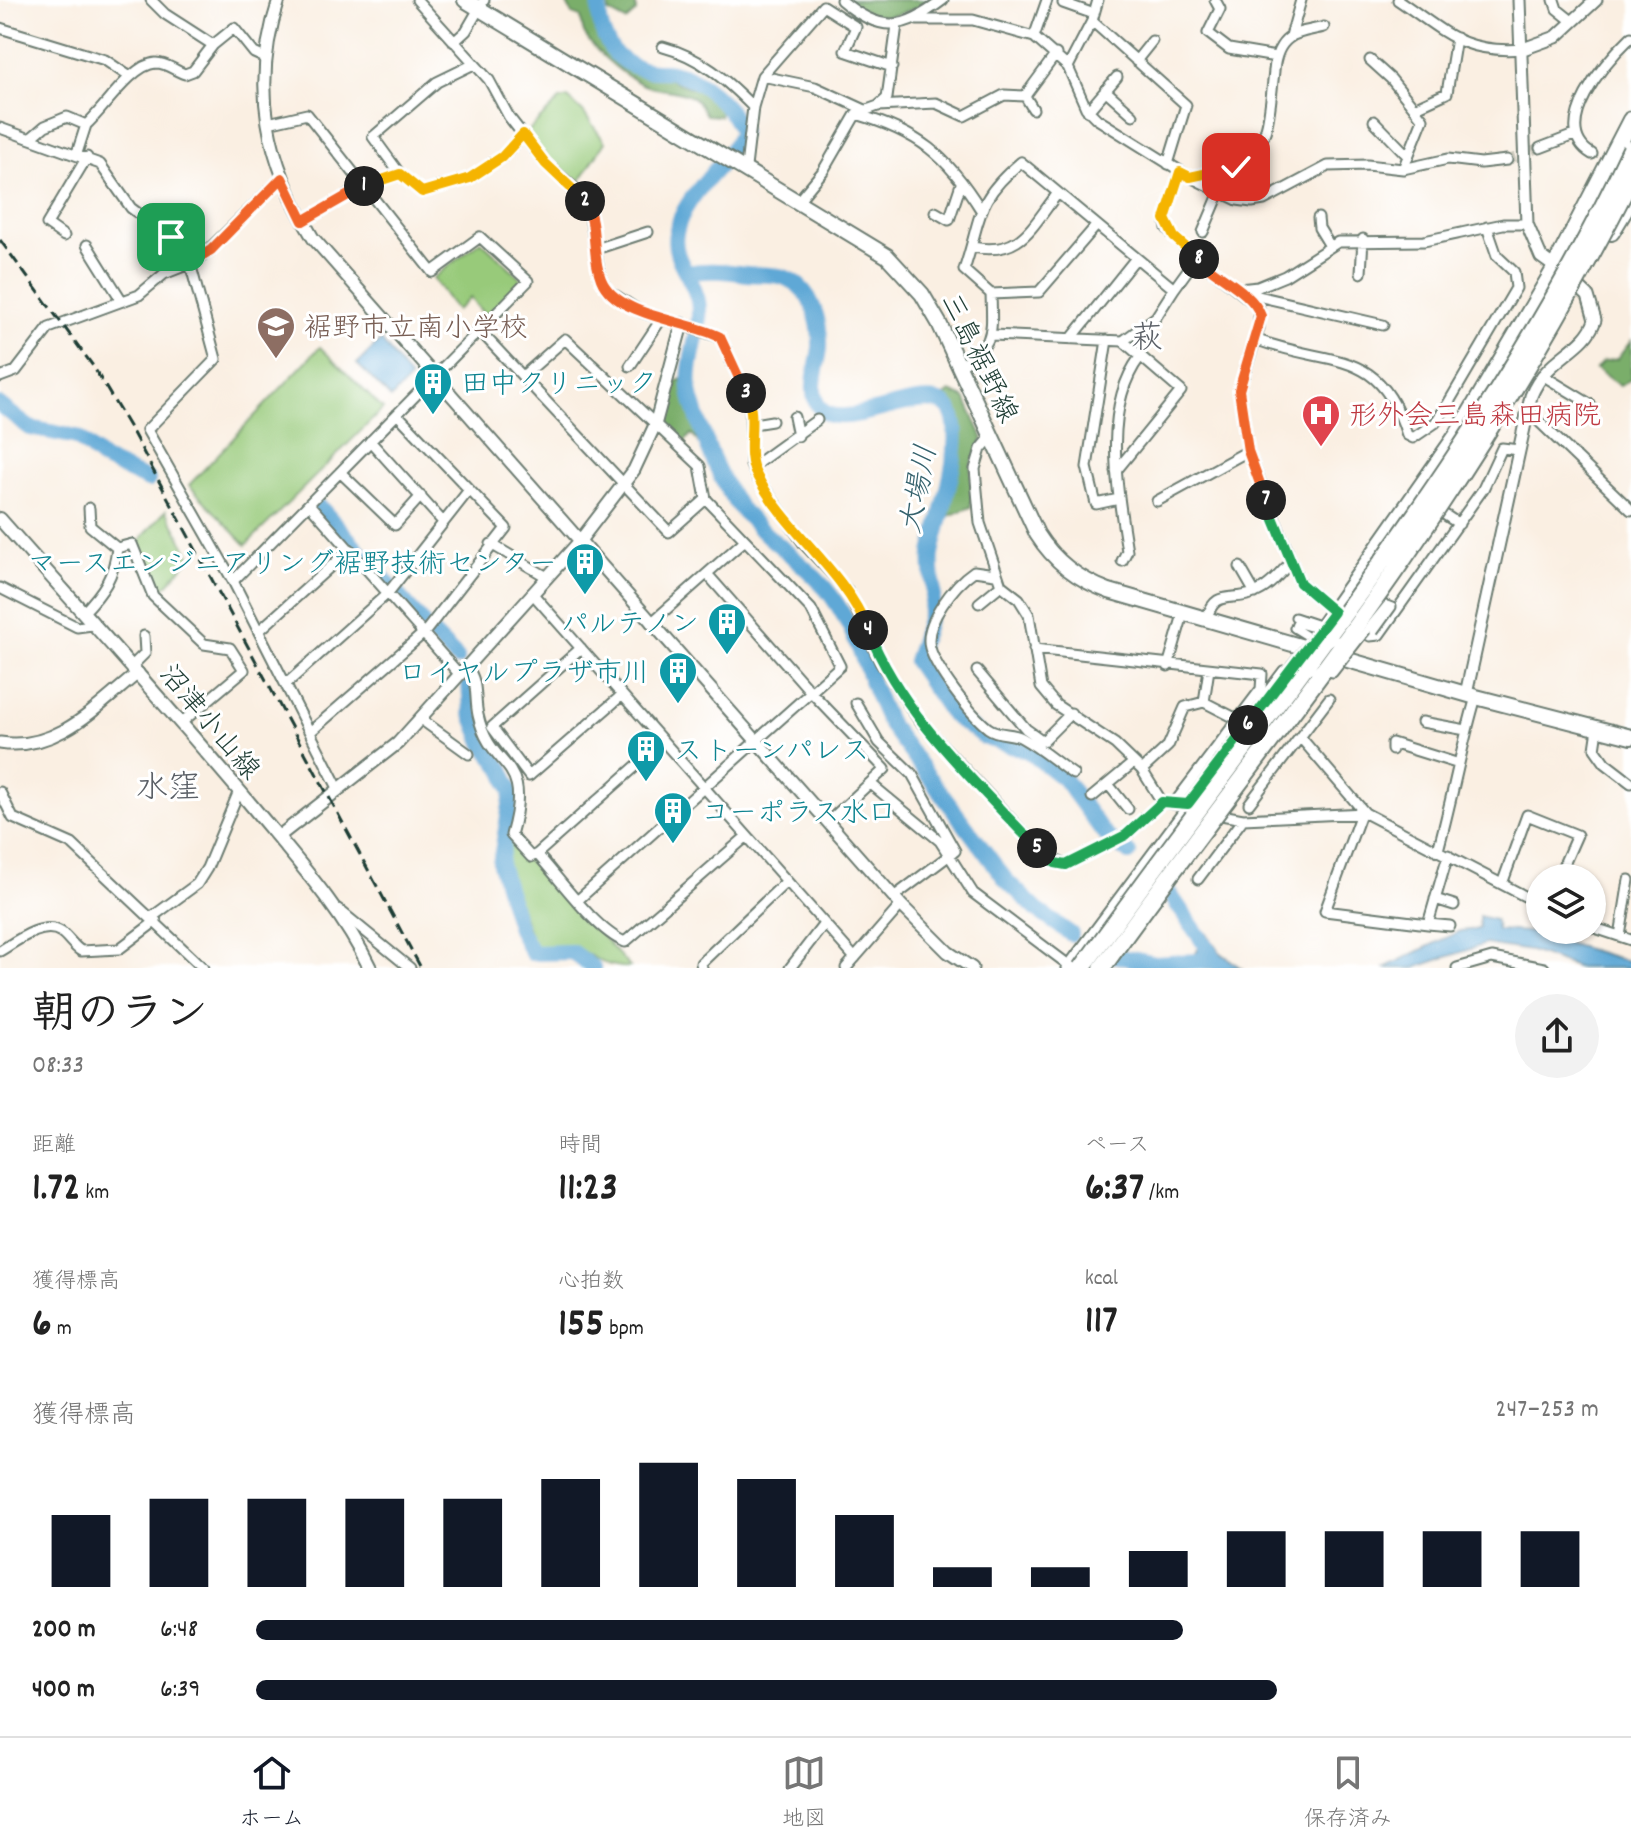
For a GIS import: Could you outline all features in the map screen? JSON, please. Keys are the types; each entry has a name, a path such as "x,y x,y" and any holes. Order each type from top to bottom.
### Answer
{"highway":[{"path":"1558,269 1631,120"},
{"path":"1073,967 1437,485 1535,329 1631,149"},
{"path":"1558,269 1631,182"},
{"path":"1099,968 1359,621 1437,510 1513,393 1631,182"},
{"path":"1578,287 1631,199"}],"main road":[{"name":"三島裾野線","path":"465,0 482,4 878,249 901,269 932,309 1022,507 1055,558 1094,586 1310,644 1329,655 1471,696 1631,737"},
{"path":"1310,644 1457,434 1558,269"},
{"path":"1329,655 1439,511 1516,394 1578,287"},
{"name":"沼津小山線","path":"0,519 278,837 326,900 370,968"}],"street":[{"path":"151,0 165,14 213,45"},
{"path":"279,0 265,58 268,123 282,178 303,221 327,256 898,900 948,952 972,968"},
{"path":"417,0 489,80 509,117 545,163 578,191 588,205 600,277 607,290 641,312 720,337 750,402 752,467 795,531 847,590 880,662 919,720 1055,863 1066,865 1126,835 1162,802 1182,803 1243,819 1362,814"},
{"path":"841,0 862,16 897,25 917,20 973,20 1034,37 1068,67 1088,111 1180,172 1220,192 1252,202 1264,200 1328,166 1367,165 1403,169 1448,159 1481,163 1507,160"},
{"path":"917,20 943,0"},
{"path":"1034,37 1047,0"},
{"path":"1068,67 1093,18 1098,0"},
{"path":"1215,0 1220,9 1208,33 1218,44 1276,57"},
{"path":"1190,177 1236,167 1259,148 1269,120 1276,57 1291,36 1301,0"},
{"path":"1398,0 1410,3 1456,38 1489,51 1523,49 1546,43 1596,0"},
{"path":"1428,924 1435,899 1456,763 1466,730 1527,410 1542,375 1592,331 1595,311 1578,287 1536,249 1527,224 1519,0"},
{"path":"1554,0 1557,9 1572,21"},
{"path":"744,166 753,107 762,76 821,3 856,27"},
{"path":"1063,3 1093,18 1187,108 1168,164"},
{"path":"454,42 466,31 482,4"},
{"path":"862,16 845,51 892,67"},
{"path":"878,106 887,98 897,25"},
{"path":"1291,36 1324,27"},
{"path":"0,28 105,60 130,77"},
{"path":"77,153 86,125 130,77 158,63 185,74 193,71 213,45 234,28 254,53 265,58"},
{"path":"1592,154 1580,147 1574,135 1574,123 1586,95 1631,37"},
{"path":"1414,108 1447,93 1456,38"},
{"path":"1136,61 1152,41"},
{"path":"663,47 695,57 724,78 753,107"},
{"path":"1025,96 1056,54"},
{"path":"1370,60 1423,119 1403,169"},
{"path":"474,64 437,82 373,137 400,174 422,192 470,178 502,157 523,134"},
{"path":"762,76 815,87 928,144 981,210"},
{"path":"1088,111 1117,77"},
{"path":"1105,90 1133,115"},
{"path":"799,200 823,171 860,112 878,106 936,103 964,116 1004,95 1025,96"},
{"path":"1025,96 1033,109"},
{"path":"233,581 528,281 480,237 432,272 307,114 268,123"},
{"path":"31,138 45,126 67,117 86,125"},
{"path":"1374,121 1407,155"},
{"path":"0,128 87,157 108,173 131,208 179,244 190,263 216,359 147,430 233,581 339,790"},
{"path":"1540,148 1574,135"},
{"path":"64,236 47,224 87,157"},
{"path":"1096,226 1039,292 991,294 964,270 981,210 994,187 1021,162 1174,289"},
{"path":"1180,172 1165,219 1174,237 1216,276 1257,299 1383,325"},
{"path":"303,221 364,186 400,174"},
{"path":"0,377 16,371 49,328 146,290 164,274 211,250 282,178"},
{"path":"935,212 949,220 961,184"},
{"path":"1203,232 1220,192"},
{"path":"972,247 1001,250 1015,246 1058,193"},
{"path":"1318,218 1319,228 1330,246"},
{"path":"1239,289 1258,287 1285,276 1330,246 1363,239 1424,241 1487,227 1527,224"},
{"path":"1255,339 1370,373 1393,396 1407,435 1413,438 1435,423 1446,407 1516,288 1514,272 1497,256 1487,227"},
{"path":"596,249 648,232"},
{"path":"1361,273 1363,239"},
{"path":"87,245 122,301"},
{"path":"992,335 1123,341 1156,317 1197,257"},
{"path":"1071,339 1136,258"},
{"path":"1239,289 1261,316 1239,390 1248,451 1290,563 1307,593 1334,612"},
{"path":"959,366 979,354 992,335 991,294"},
{"path":"630,366 662,318"},
{"path":"278,837 378,761 422,720 579,542 624,484 655,425 682,324"},
{"path":"480,331 669,532 706,499"},
{"path":"523,376 565,339 700,466 706,499 811,609 828,636 840,666 705,790 578,900"},
{"path":"1107,340 1087,467 1096,504 1119,499"},
{"path":"1116,471 1181,391 1123,341"},
{"path":"1122,561 1127,551 1114,448 1128,373 1140,357"},
{"path":"1542,375 1590,404"},
{"path":"1527,410 1631,510"},
{"path":"310,732 425,632 506,528 397,414"},
{"path":"794,417 798,436"},
{"path":"752,467 817,420"},
{"path":"753,424 772,421"},
{"path":"991,437 981,449 975,469 980,523 995,574 1001,585 1024,606 1041,687 1056,705 1071,713 1138,767 1162,802"},
{"path":"370,441 443,522"},
{"path":"1352,625 1370,636 1379,635 1483,489 1496,454 1502,448 1519,450"},
{"path":"1157,501 1248,451"},
{"path":"340,472 395,525 421,496"},
{"path":"286,684 388,593 469,490"},
{"path":"309,504 388,593 475,679 478,714 518,781 519,799 511,835 531,857 662,743"},
{"path":"89,508 90,526 117,548"},
{"path":"1439,511 1459,524"},
{"path":"651,623 745,540"},
{"path":"117,548 132,544 153,596 204,644 230,648 244,670 181,723"},
{"path":"491,544 547,577"},
{"path":"83,613 104,591 115,572 117,548"},
{"path":"259,631 350,549"},
{"path":"1207,618 1211,604 1217,599 1255,593 1271,583 1290,563"},
{"path":"1240,567 1255,593"},
{"path":"995,574 974,571 951,591 943,602 929,645 967,707 980,721 995,732 1020,737 1073,774"},
{"path":"708,575 811,692 885,769 829,821"},
{"path":"979,603 1001,585"},
{"path":"0,588 77,627 92,625"},
{"path":"532,593 855,958"},
{"path":"1358,641 1310,644 1287,668 1333,673 1387,605 1392,607 1374,632"},
{"path":"1168,666 1184,611"},
{"path":"1295,617 1319,625 1318,629 1296,623 1294,628 1310,644"},
{"path":"0,743 29,744 61,734 135,670 145,653 144,636"},
{"path":"871,784 940,841 973,893 1073,967 1209,766 1310,644"},
{"path":"488,730 581,648"},
{"path":"1034,649 1107,655 1168,666 1256,671 1264,677 1261,689 1237,719 1209,766"},
{"path":"1099,968 1254,752 1329,655"},
{"path":"1204,702 1209,669"},
{"path":"977,671 1026,729 1043,741 1071,713"},
{"path":"488,730 529,776 621,696"},
{"path":"1249,804 1329,699"},
{"path":"1092,797 1168,746 1185,707 1204,702 1237,719"},
{"path":"846,968 898,900 951,858 955,851 912,774 879,742 856,703"},
{"path":"1291,704 1307,727"},
{"path":"422,720 469,754"},
{"path":"1422,722 1466,730"},
{"path":"1598,729 1595,749 1605,763 1631,783"},
{"path":"1301,738 1362,814 1443,852 1526,897"},
{"path":"1392,750 1392,743 1456,763"},
{"path":"1254,752 1275,769"},
{"path":"1108,784 1128,809"},
{"path":"0,951 21,937 52,929 60,931 81,951 119,949 197,884 207,868 239,791"},
{"path":"0,792 13,818 72,844 203,968"},
{"path":"1362,814 1325,911 1450,926"},
{"path":"1502,884 1527,815 1577,835 1564,864"},
{"path":"1198,879 1243,819"},
{"path":"537,854 614,938 625,942 747,836"},
{"path":"1620,936 1629,880"},
{"path":"702,968 701,963 787,881"},
{"path":"1435,899 1454,905"},
{"path":"326,900 410,968"},
{"path":"790,968 824,924"},
{"path":"1606,932 1631,940"},
{"path":"1457,968 1492,958 1544,968"}],"green space":[{"path":"565,0 596,0 597,31 604,46 715,100 721,108 720,116 706,115 691,97 645,85 616,67 591,43 584,33 581,17 572,14"},
{"path":"608,0 636,0 636,12 626,21 609,12"},
{"path":"849,0 932,0 899,14 879,16"},
{"path":"568,98 583,112 605,142 578,184 559,173 526,133 560,100"},
{"path":"481,241 521,278 521,283 488,319 470,298 456,311 433,278"},
{"path":"1631,341 1631,379 1620,386 1596,369 1602,362 1617,359"},
{"path":"320,347 383,409 246,545 189,485"},
{"path":"682,379 710,454 691,434 681,447 664,426 677,381"},
{"path":"950,392 965,398 983,438 971,465 971,507 949,516 947,509 959,450 957,423 942,398"},
{"path":"166,510 191,557 160,593 135,546"},
{"path":"510,841 529,861 534,861 630,967 603,963 567,946 541,950 534,947 504,862"}],"water":[{"path":"381,340 410,379 391,398 357,364"},
{"path":"1479,916 1495,920 1497,930 1526,932 1526,944 1570,944 1631,962 1631,968 1579,968 1530,951 1485,944 1414,968 1384,968 1460,931 1479,929"},
{"path":"1207,934 1220,952 1241,968 1205,968 1190,963"}],"waterway":[{"name":"大場川","path":"600,0 604,35 616,54 635,67 672,72 694,80 714,94 730,112 741,132 734,146 687,205 680,218 675,242 679,259 698,301 690,389 706,442 723,481 747,516 804,566 836,603 854,636 890,725 1006,880 1037,910 1071,934"},
{"name":"大場川","path":"687,273 717,271 775,275 801,288 813,306 819,327 820,348 814,394 819,407 829,414 859,414 929,400 942,403 951,413 955,450 932,554 932,605 915,661 953,716 986,738 1028,751 1064,779 1106,836 1129,853"},
{"path":"0,405 30,428 77,437 104,460 148,480"},
{"path":"320,507 388,583"},
{"path":"396,593 422,622"},
{"path":"434,635 457,658"},
{"path":"469,682 471,712 484,745 502,769 512,793 500,864 519,929 532,953 572,952 593,968"},
{"name":"大場川","path":"1163,884 1221,968"},
{"name":"大場川","path":"1112,955 1156,964 1212,960"}],"tunnel":[{"path":"1507,160 1540,148"}],"railway":[{"path":"0,240 93,366 133,433 421,968"}],"place":[{"name":"裾野市立南小学校","path":"276,360"},
{"name":"田中クリニック","path":"433,416"},
{"name":"形外会三島森田病院","path":"1321,448"},
{"name":"マースエンジニアリング裾野技術センター","path":"585,596"},
{"name":"パルテノン","path":"727,656"},
{"name":"ロイヤルプラザ市川","path":"678,705"},
{"name":"ストーンパレス","path":"646,783"},
{"name":"コーポラス水口","path":"673,845"}],"district":[{"name":"萩","path":"1147,336"},
{"name":"水窪","path":"168,786"}],"route":[{"path":"171,237 190,263 197,261 282,178 303,221 364,186 400,174 422,192 470,178 502,157 523,134 554,173 578,191 588,205 600,277 607,290 641,312 720,337 750,402 753,424 751,465 776,507 804,544 847,590 862,616 880,662 919,720 1044,855 1055,863 1066,865 1126,835 1162,802 1188,804 1334,612 1307,593 1300,583 1248,451 1240,416 1239,390 1259,328 1259,308 1239,289 1216,276 1174,237 1165,219 1180,172 1190,177 1236,167"}]}
